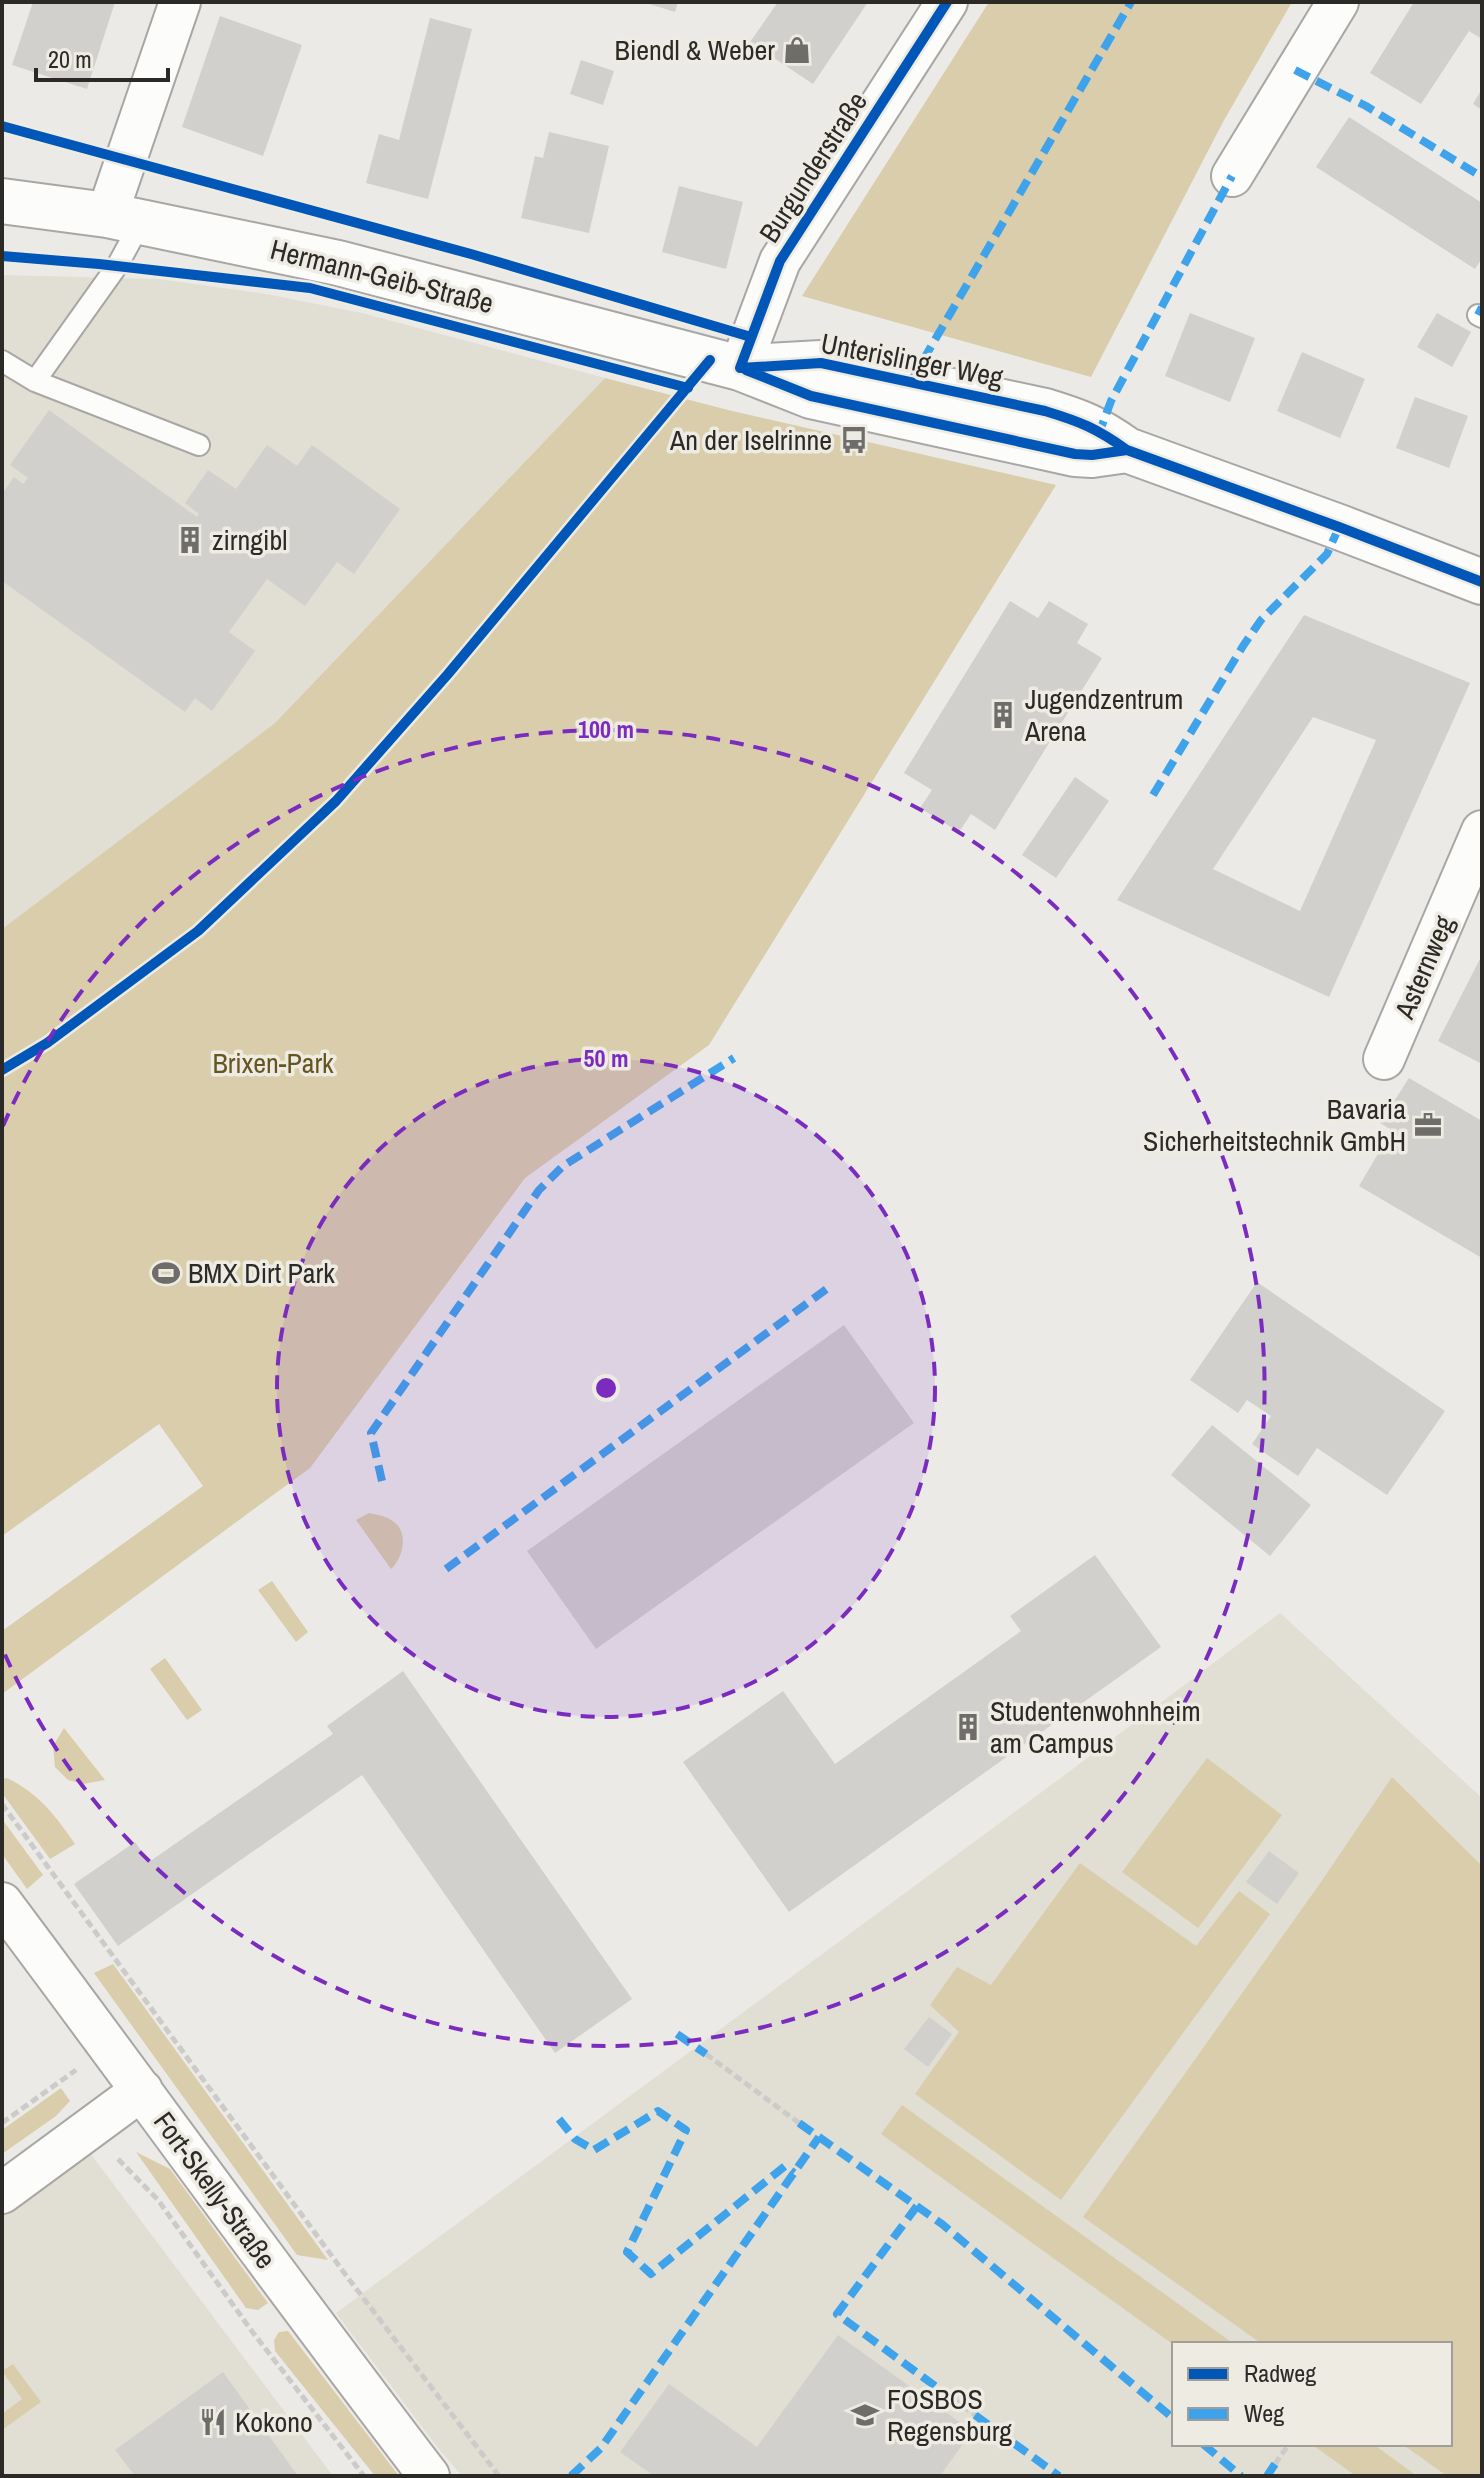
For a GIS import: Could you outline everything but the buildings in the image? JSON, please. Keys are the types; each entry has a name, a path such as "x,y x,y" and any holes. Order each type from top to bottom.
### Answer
{"street":[{"path":"124,219 180,2"},
{"name":"Burgunderstraße","path":"740,368 780,261 947,2"},
{"path":"1232,176 1338,2"},
{"name":"Hermann-Geib-Straße","path":"8,200 124,219 338,263 740,368"},
{"name":"Unterislinger Weg","path":"740,368 821,363 968,393 1082,423 1100,431 1127,450 1482,582"},
{"name":"Asternweg","path":"1384,1059 1482,831"},
{"name":"Fort-Skelly-Straße","path":"2,1903 299,2306 429,2476"},
{"path":"2,2193 142,2090"}],"lane":[{"path":"35,381 117,266 124,219"},
{"path":"2,361 35,381 199,445"}],"path":[{"path":"2,1804 345,2274 499,2476"},
{"path":"706,2054 799,2123"},
{"path":"2,2123 80,2067 96,2125 123,2167 158,2200 251,2330 364,2476"},
{"path":"953,2399 975,2415"},
{"path":"1275,2464 1288,2446"}],"shaded area":[{"path":"2,275 158,279 266,294 362,313 605,378 275,723 2,929"},
{"path":"1280,1613 1482,1798 1482,2476 462,2476 336,2313"},
{"path":"84,2145 333,2476 2,2476 2,2205"}],"green space":[{"path":"989,2 1292,2 1223,122 1091,377 802,296"},
{"name":"Brixen-Park","path":"605,378 728,410 1056,485 709,1045 525,1178 310,1468 2,1694 2,1631 203,1486 159,1424 2,1536 2,929 275,723"},
{"path":"369,1513 391,1520 402,1532 403,1546 391,1569 356,1520"},
{"path":"272,1581 308,1632 296,1642 258,1590"},
{"path":"165,1658 202,1710 187,1720 150,1669"},
{"path":"64,1728 105,1780 83,1784 68,1780 55,1767 53,1746"},
{"path":"1207,1758 1282,1815 1198,1928 1122,1872"},
{"path":"1392,1777 1482,1866 1482,2476 1447,2476 1405,2446 1452,2446 1452,2342 1259,2342 1083,2217"},
{"path":"7,1778 46,1806 75,1844 50,1859 2,1793 2,1779"},
{"path":"2,1819 43,1875 27,1889 2,1854"},
{"path":"1080,1863 1196,1946 1239,1891 1270,1914 1061,2200 915,2094 959,2032 930,2005 957,1967 991,1985"},
{"path":"113,1964 328,2260 297,2255 94,1973"},
{"path":"61,2088 70,2101 56,2116 2,2154 2,2130"},
{"path":"902,2105 1231,2342 1172,2344 881,2134"},
{"path":"136,2152 170,2169 268,2303 258,2310 246,2308"},
{"path":"288,2331 399,2476 375,2476 275,2351 274,2340 279,2332"},
{"path":"13,2364 41,2402 2,2430 2,2414 22,2399 2,2371"},
{"path":"1314,2446 1376,2446 1417,2476 1356,2476"}],"marked path":[{"path":"911,381 1131,2"},
{"path":"1295,70 1366,106 1482,177"},
{"path":"1098,436 1111,401 1232,176"},
{"path":"1478,315 1482,307"},
{"path":"1153,795 1261,620 1327,554 1339,527"},
{"path":"382,1481 371,1433 539,1190 563,1166 734,1058"},
{"path":"446,1569 828,1288"},
{"path":"677,2034 706,2054"},
{"path":"559,2119 575,2139 594,2150 658,2111 686,2130 627,2252 651,2274 785,2166 794,2173"},
{"path":"799,2123 942,2224 1172,2417"},
{"path":"571,2476 601,2448 819,2137"},
{"path":"917,2206 837,2314 953,2399"},
{"path":"975,2415 1059,2476"},
{"path":"1205,2446 1241,2476"},
{"path":"1267,2476 1275,2464"}],"cycle path":[{"path":"740,368 780,261 947,2"},
{"path":"2,126 471,254 751,337"},
{"path":"2,256 310,288 688,388"},
{"path":"2,1070 47,1043 198,931 336,801 448,674 710,360"},
{"path":"740,368 821,363 1045,411 1088,426 1127,450 1482,582"},
{"path":"746,370 811,396 1075,454 1127,450"}],"place":[{"name":"Biendl & Weber","path":"797,50"},
{"name":"An der Iselrinne","path":"854,440"},
{"name":"zirngibl","path":"190,540"},
{"name":"Jugendzentrum Arena","path":"1003,715"},
{"name":"Bavaria Sicherheitstechnik GmbH","path":"1428,1125"},
{"name":"BMX Dirt Park","path":"166,1273"},
{"name":"Studentenwohnheim am Campus","path":"968,1727"},
{"name":"FOSBOS Regensburg","path":"865,2415"},
{"name":"Kokono","path":"213,2422"}]}
